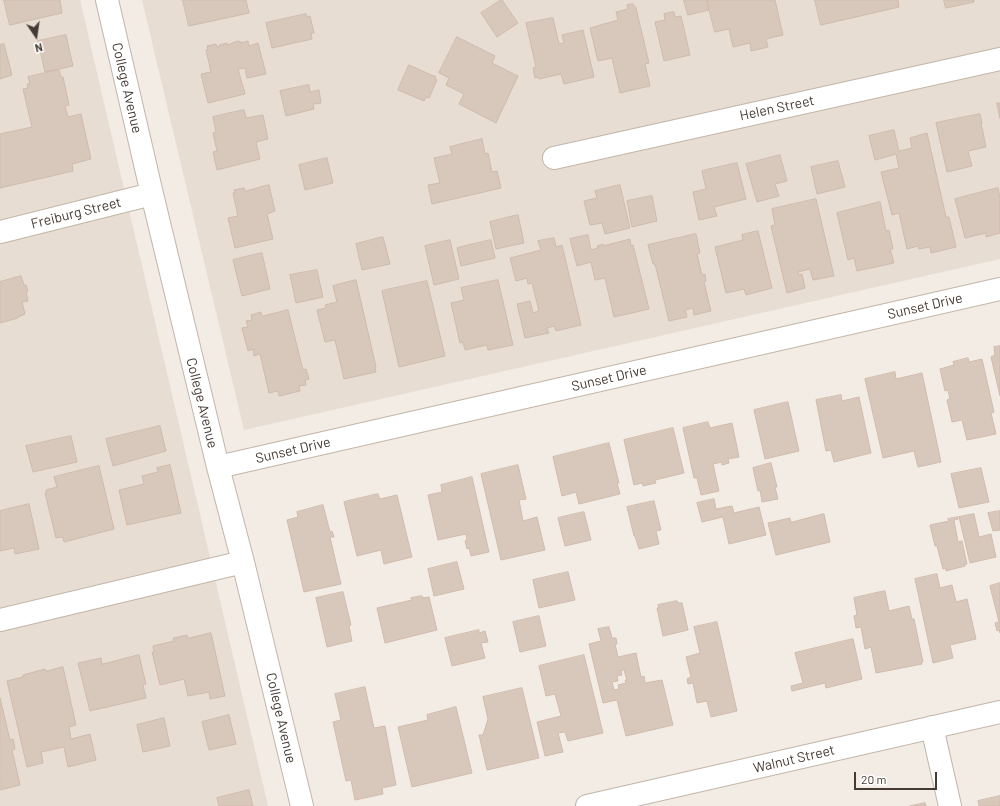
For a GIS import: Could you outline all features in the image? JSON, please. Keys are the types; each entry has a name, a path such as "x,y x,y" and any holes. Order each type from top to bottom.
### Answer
{"street":[{"name":"College Avenue","path":"107,0 218,467 244,562 302,806"},
{"name":"Helen Street","path":"554,158 1000,59"},
{"name":"Freiburg Street","path":"0,232 152,194"},
{"name":"Sunset Drive","path":"218,467 1000,289"},
{"path":"0,620 244,562"},
{"name":"Walnut Street","path":"587,806 1000,712"},
{"path":"932,728 950,806"}],"shaded area":[{"path":"0,0 80,0 268,806 0,806"},
{"path":"142,0 1000,0 1000,259 244,430"}],"building":[{"path":"4,0 60,0 62,13 10,25"},
{"path":"183,0 246,0 249,13 189,26"},
{"path":"501,0 518,23 497,37 481,13"},
{"path":"684,0 707,0 709,10 688,15"},
{"path":"707,0 775,0 783,35 766,39 768,47 751,51 750,43 733,47 729,29 715,32"},
{"path":"815,0 898,0 899,7 821,25"},
{"path":"944,0 974,0 974,2 946,8"},
{"path":"633,4 636,8 649,63 645,64 650,86 620,93 612,58 598,61 590,28 618,20 616,12 628,9 627,5"},
{"path":"674,12 675,17 681,16 690,55 664,61 655,22 665,20 664,14"},
{"path":"306,14 307,17 310,16 314,33 311,33 312,39 272,48 266,23"},
{"path":"553,18 559,44 564,43 562,35 583,30 594,77 564,84 561,74 539,79 538,77 535,78 533,68 536,67 526,23"},
{"path":"66,35 73,66 45,72 38,41"},
{"path":"457,37 495,56 492,63 518,76 496,123 459,104 464,94 446,85 449,78 439,73"},
{"path":"238,41 241,43 248,41 249,46 258,43 266,74 247,78 245,68 238,69 245,94 208,103 201,74 211,72 206,50 208,49 207,46 216,44 217,47 220,46 219,45 227,43 227,45"},
{"path":"4,44 12,75 0,79 0,45"},
{"path":"409,65 436,77 435,79 437,80 429,98 426,97 424,101 398,90"},
{"path":"59,70 61,77 63,77 69,105 65,106 68,117 81,114 91,159 72,164 73,171 0,188 0,134 32,127 23,89 28,88 27,84 30,84 28,77"},
{"path":"309,85 310,92 319,90 321,103 313,104 314,109 286,116 280,91"},
{"path":"997,103 1000,103 1000,118"},
{"path":"244,110 246,118 263,115 268,139 256,142 260,159 217,170 213,152 217,151 213,133 216,132 213,117"},
{"path":"980,114 986,147 968,151 972,166 947,172 936,123"},
{"path":"894,130 899,151 912,148 910,138 927,133 946,217 949,217 956,247 931,253 930,247 919,249 918,246 907,249 899,213 892,215 881,172 899,168 896,154 875,160 869,136"},
{"path":"482,139 485,154 488,153 492,172 497,171 501,188 432,204 428,185 440,183 434,158 452,154 450,147"},
{"path":"780,155 787,181 775,184 779,196 757,202 746,164"},
{"path":"327,158 333,183 305,190 299,165"},
{"path":"838,161 845,187 817,194 811,167"},
{"path":"737,163 746,199 714,207 717,216 699,220 693,192 706,189 702,171"},
{"path":"269,185 275,211 267,214 273,239 235,248 228,218 238,216 233,193 235,193 234,190 244,188 245,191"},
{"path":"620,185 630,228 605,234 602,223 590,225 584,201 597,198 595,191"},
{"path":"998,188 1000,198 1000,233 986,237 986,233 965,238 955,199"},
{"path":"652,196 657,221 632,227 627,201"},
{"path":"816,199 834,276 813,280 810,269 798,272 799,275 802,274 805,288 787,293 771,226 775,225 772,209"},
{"path":"880,202 886,231 889,230 893,249 890,249 894,263 857,271 854,258 848,260 837,213"},
{"path":"518,215 524,243 496,249 490,222"},
{"path":"758,231 772,288 746,295 744,289 726,293 715,247 743,240 742,235"},
{"path":"696,234 700,253 697,254 702,275 705,274 706,281 704,282 711,311 694,315 693,308 685,310 687,317 669,321 655,264 653,264 648,245"},
{"path":"588,235 591,250 598,248 597,246 603,244 603,246 630,239 631,246 633,245 649,309 614,317 605,278 595,280 591,262 577,266 570,239"},
{"path":"383,237 390,264 362,270 356,244"},
{"path":"554,238 556,247 562,245 581,325 556,331 554,326 547,328 549,333 525,338 517,304 530,301 533,313 539,311 532,283 528,284 527,278 516,281 510,258 541,250 538,241"},
{"path":"450,240 459,279 434,285 425,246"},
{"path":"491,240 495,258 461,266 457,248"},
{"path":"262,253 270,289 242,296 233,260"},
{"path":"317,270 323,297 296,303 290,275"},
{"path":"21,276 28,291 26,292 28,301 22,302 25,314 18,318 0,323 0,282"},
{"path":"356,280 376,372 344,379 335,340 325,342 317,310 326,308 325,305 337,302 333,286"},
{"path":"498,280 513,345 488,350 487,345 465,350 463,342 460,343 451,303 464,300 461,288"},
{"path":"427,281 445,356 399,367 382,291"},
{"path":"288,310 303,370 306,369 309,379 305,380 306,385 299,386 300,391 279,396 278,391 269,393 260,354 254,356 253,349 248,351 242,328 248,327 246,321 252,320 251,315 261,312 262,316"},
{"path":"1000,346 1000,396 991,357 995,355 994,347"},
{"path":"968,358 969,362 982,359 994,412 991,413 996,434 967,440 962,420 952,422 947,400 950,399 948,390 945,391 940,369 954,365 953,362"},
{"path":"895,372 896,379 922,373 941,462 918,467 914,451 883,458 865,379"},
{"path":"841,395 842,401 859,397 871,453 834,462 831,450 826,451 816,400"},
{"path":"788,402 799,451 765,459 754,410"},
{"path":"708,422 710,428 732,423 739,457 728,459 729,463 722,465 722,462 713,464 719,491 701,495 697,478 694,478 683,428"},
{"path":"160,426 166,451 113,466 106,439"},
{"path":"673,428 684,473 655,480 656,483 643,486 642,483 634,485 624,440"},
{"path":"71,436 77,462 33,472 26,446"},
{"path":"609,443 619,483 617,483 620,494 579,504 576,492 562,496 553,457"},
{"path":"771,463 777,487 775,487 778,499 762,502 753,468"},
{"path":"170,465 181,513 127,525 119,490 144,484 142,476 158,472 157,468"},
{"path":"518,465 526,499 519,500 523,521 537,517 545,550 501,560 481,474"},
{"path":"99,466 114,529 64,542 63,537 56,538 45,493 46,490 57,487 54,477"},
{"path":"981,468 989,502 959,508 951,474"},
{"path":"472,477 489,552 471,556 465,541 467,540 466,534 438,540 428,495 442,492 441,485"},
{"path":"378,494 380,499 397,495 412,557 384,564 381,550 357,556 344,502"},
{"path":"714,499 716,509 732,506 734,513 759,507 766,535 729,544 723,517 702,522 697,503"},
{"path":"654,501 661,530 656,531 659,544 639,549 634,536 627,507"},
{"path":"29,504 39,549 15,554 14,548 0,551 0,511"},
{"path":"323,505 330,532 332,531 334,537 330,537 341,584 304,592 287,520 298,517 297,512"},
{"path":"1000,511 1000,530 993,531 988,513"},
{"path":"584,512 591,540 565,546 558,518"},
{"path":"824,514 830,542 776,555 768,523 790,518 791,522"},
{"path":"974,514 979,537 991,534 996,557 970,563 959,517"},
{"path":"958,517 958,519 954,520 958,542 962,541 967,564 965,564 965,566 946,571 946,568 943,569 937,546 935,546 930,525 949,521 948,519"},
{"path":"457,562 464,589 434,596 428,569"},
{"path":"568,572 575,600 539,608 533,580"},
{"path":"937,574 940,588 952,585 956,602 967,599 976,639 950,645 953,658 933,663 915,579"},
{"path":"1000,583 1000,633 999,630 997,631 995,623 999,622 990,586"},
{"path":"885,591 889,611 909,606 912,619 914,619 923,662 921,662 922,664 876,673 871,647 865,649 861,627 856,628 854,616 857,615 854,598"},
{"path":"343,592 351,625 349,626 352,641 327,647 316,598"},
{"path":"422,596 423,598 429,597 437,630 385,643 377,608 412,600 411,598"},
{"path":"677,601 678,603 682,603 688,630 663,636 657,608 659,608 658,605"},
{"path":"539,616 546,646 520,652 513,622"},
{"path":"717,622 737,711 711,717 707,701 697,703 693,683 688,684 687,679 691,677 686,657 700,653 694,627"},
{"path":"609,627 612,638 616,638 617,644 615,644 618,657 636,653 641,677 644,676 645,683 662,680 673,725 626,736 617,700 603,703 589,644 601,641 598,629","holes":["624,670 627,680 625,680 626,683 618,685 619,689 614,690 612,682 618,681 617,676 622,675 621,671"]},
{"path":"479,630 479,633 485,631 488,642 481,643 485,658 452,666 445,638"},
{"path":"211,633 225,696 210,699 209,692 188,696 184,679 160,685 152,652 154,652 153,646 174,641 173,638 187,635 188,638"},
{"path":"853,639 862,679 826,688 825,683 792,691 791,686 803,683 795,653"},
{"path":"139,655 146,684 143,685 146,698 90,711 78,663 101,658 102,664"},
{"path":"584,655 603,733 568,741 565,732 558,733 563,752 545,756 537,722 561,716 555,694 546,696 539,666"},
{"path":"63,667 76,725 69,727 71,739 90,734 96,760 68,767 64,747 41,752 43,763 27,767 7,681 45,669 46,671"},
{"path":"365,687 374,728 385,726 396,785 382,788 383,794 355,800 351,780 346,781 333,722 341,720 335,694"},
{"path":"522,688 539,758 487,770 479,735 483,735 488,719 483,697"},
{"path":"0,698 10,740 13,739 15,749 12,750 20,785 0,790"},
{"path":"456,707 472,773 412,787 398,727 428,720 427,715"},
{"path":"229,715 236,744 209,750 202,722"},
{"path":"164,718 170,746 143,752 137,725"},
{"path":"249,790 253,806 219,806 217,798"},
{"path":"1000,796 1000,806 979,806 978,801"},
{"path":"925,803 926,806 910,806"}]}
